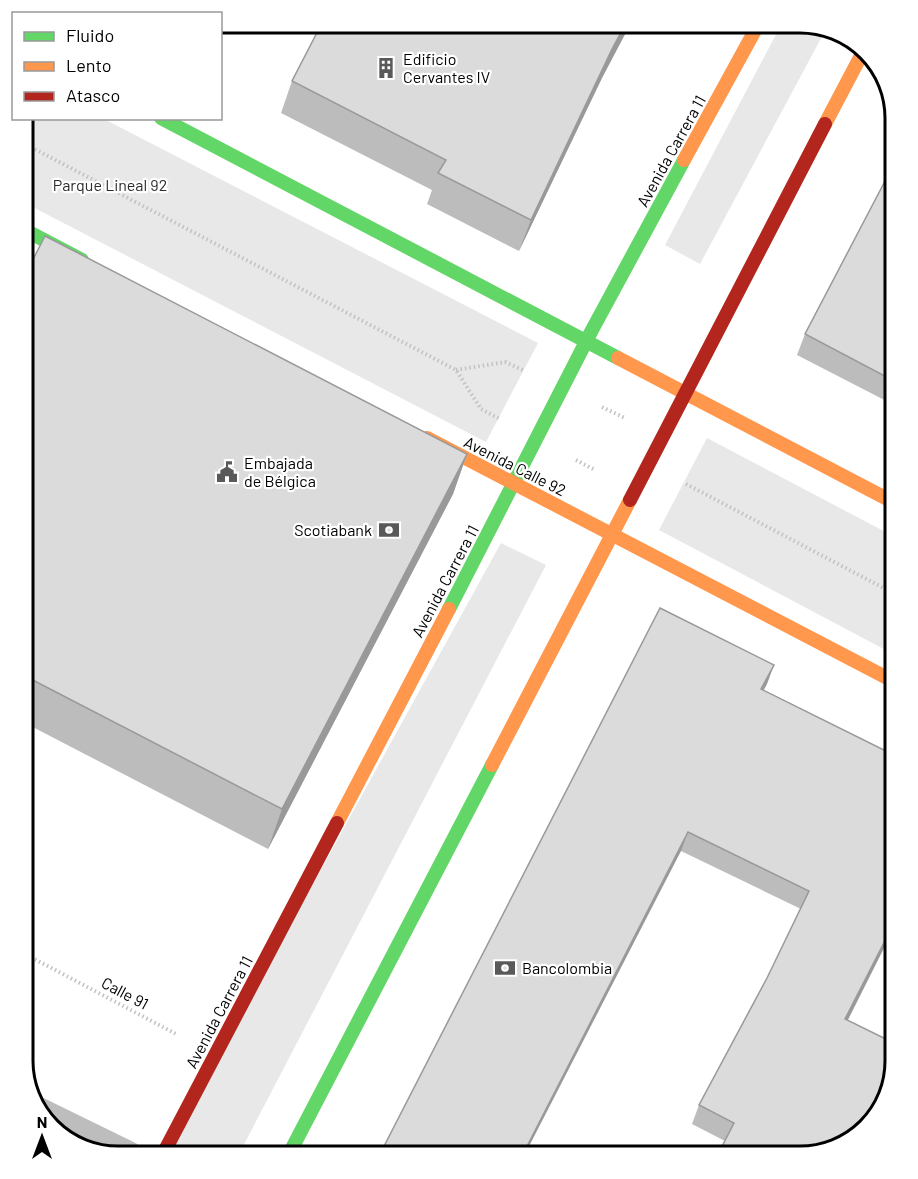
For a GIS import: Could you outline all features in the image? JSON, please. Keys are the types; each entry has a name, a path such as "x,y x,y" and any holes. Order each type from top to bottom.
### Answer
{"main road":[{"name":"Avenida Carrera 11","path":"167,1146 587,340 754,33"},
{"path":"293,1146 860,58"},
{"path":"165,120 885,497"},
{"path":"33,234 97,267"},
{"name":"Avenida Calle 92","path":"413,431 885,676"}],"lane":[{"path":"72,1129 105,1145"}],"path":[{"path":"33,148 456,370 481,409"},
{"path":"456,370 505,362"},
{"path":"649,464 885,588"},
{"name":"Calle 91","path":"33,959 215,1055"}],"green space":[{"path":"777,33 805,33 822,36 700,264 665,245"},
{"name":"Parque Lineal 92","path":"33,120 106,120 538,343 486,442 33,207"},
{"path":"707,438 885,532 885,650 659,530"},
{"path":"501,543 546,565 243,1146 169,1146"}],"building":[{"path":"317,33 621,33 531,220 438,173 446,160 292,81"},
{"path":"885,181 885,376 805,334"},
{"path":"45,236 467,454 282,809 33,680 33,259"},
{"path":"660,608 774,665 761,689 885,751 885,941 845,1019 885,1039 884,1072 874,1103 860,1121 847,1132 822,1143 811,1145 722,1146 734,1123 699,1105 767,978 809,891 688,832 527,1146 384,1146"}],"traffic: fast":[{"path":"165,120 618,358"},
{"path":"449,609 592,330 684,160"},
{"path":"33,234 82,260"},
{"path":"293,1146 492,765"}],"traffic: slow":[{"path":"684,160 754,33"},
{"path":"825,124 860,58"},
{"path":"618,358 885,498"},
{"path":"427,438 885,677"},
{"path":"492,765 630,500"},
{"path":"337,823 449,609"}],"traffic: jam":[{"path":"630,500 825,124"},
{"path":"167,1146 337,823"}],"place":[{"name":"Edificio Cervantes IV","path":"386,68"},
{"name":"Embajada de Bélgica","path":"227,472"},
{"name":"Scotiabank","path":"389,530"},
{"name":"Bancolombia","path":"505,968"}]}
